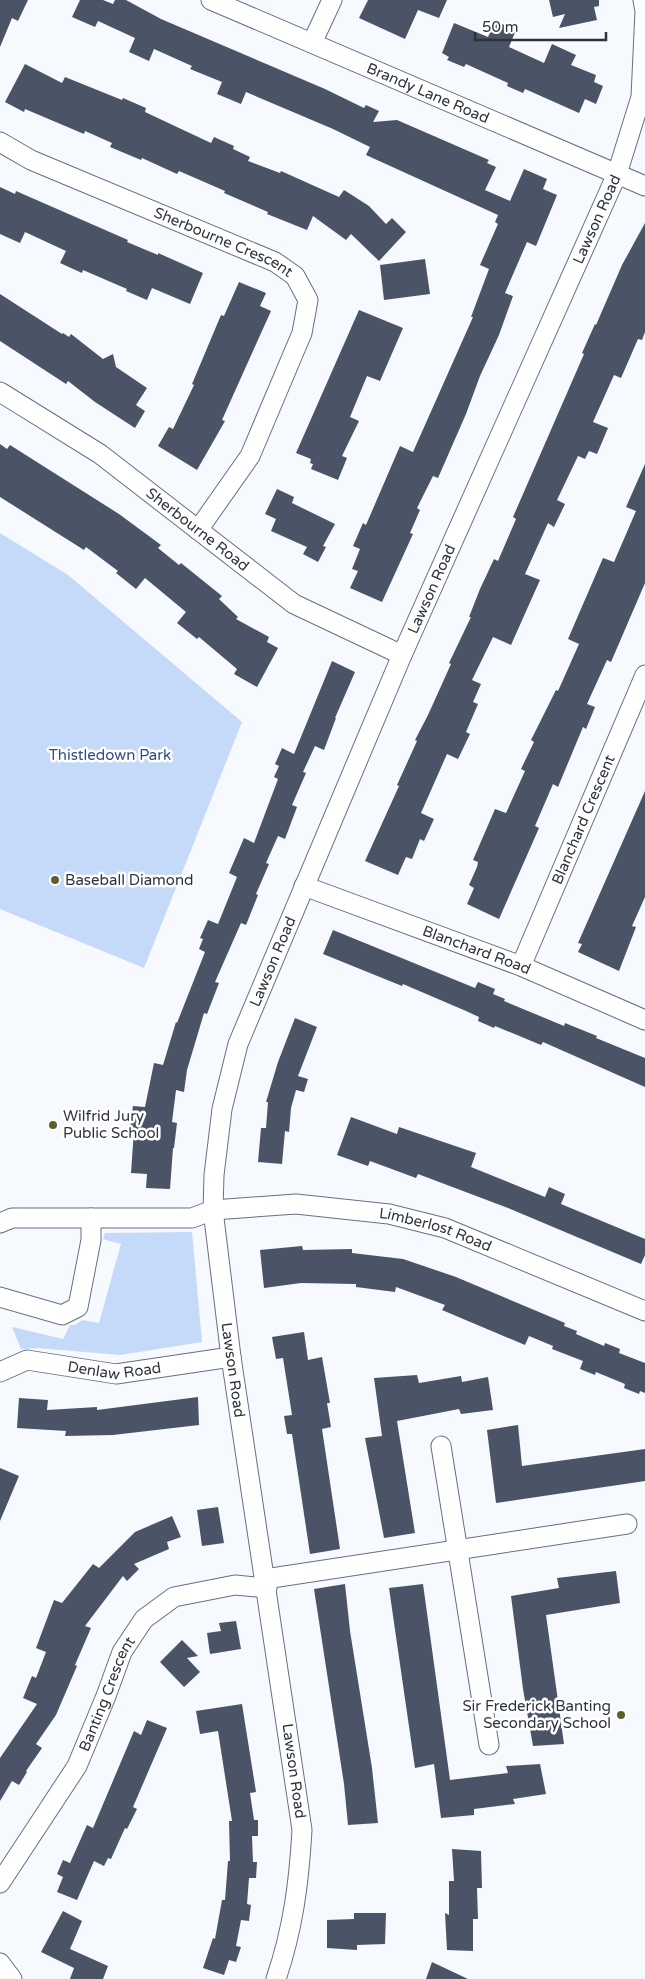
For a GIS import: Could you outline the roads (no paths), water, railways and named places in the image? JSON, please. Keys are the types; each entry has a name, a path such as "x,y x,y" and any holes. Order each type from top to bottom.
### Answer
{"street":[{"name":"Brandy Lane Road","path":"211,0 645,186"},
{"path":"312,43 332,0"},
{"name":"Lawson Road","path":"276,1979 287,1946 292,1920 299,1876 302,1830 266,1583 230,1357 213,1210 214,1175 222,1109 238,1044 402,654 618,174 641,97 645,11 643,0"},
{"name":"Sherbourne Crescent","path":"0,142 32,160 275,262 295,276 308,300 302,333 250,456 198,530"},
{"name":"Sherbourne Road","path":"0,392 100,454 294,604 402,654"},
{"name":"Blanchard Crescent","path":"521,966 645,675"},
{"name":"Blanchard Road","path":"304,886 521,966 645,1020"},
{"name":"Limberlost Road","path":"0,1223 12,1218 192,1218 213,1210 296,1204 389,1214 445,1228 645,1311"},
{"path":"0,1297 62,1315 78,1306 91,1240 92,1218"},
{"name":"Denlaw Road","path":"0,1372 27,1360 116,1374 230,1357"},
{"path":"441,1446 489,1745"},
{"name":"Banting Crescent","path":"0,1883 76,1766 106,1696 122,1652 144,1619 174,1597 234,1585 266,1583 627,1524"},
{"path":"0,1964 12,1979"}],"place":[{"name":"Baseball Diamond","path":"55,880"},
{"name":"Wilfrid Jury Public School","path":"53,1125"},
{"name":"Sir Frederick Banting Secondary School","path":"621,1715"}],"park label":[{"name":"Thistledown Park","path":"110,755"}]}
